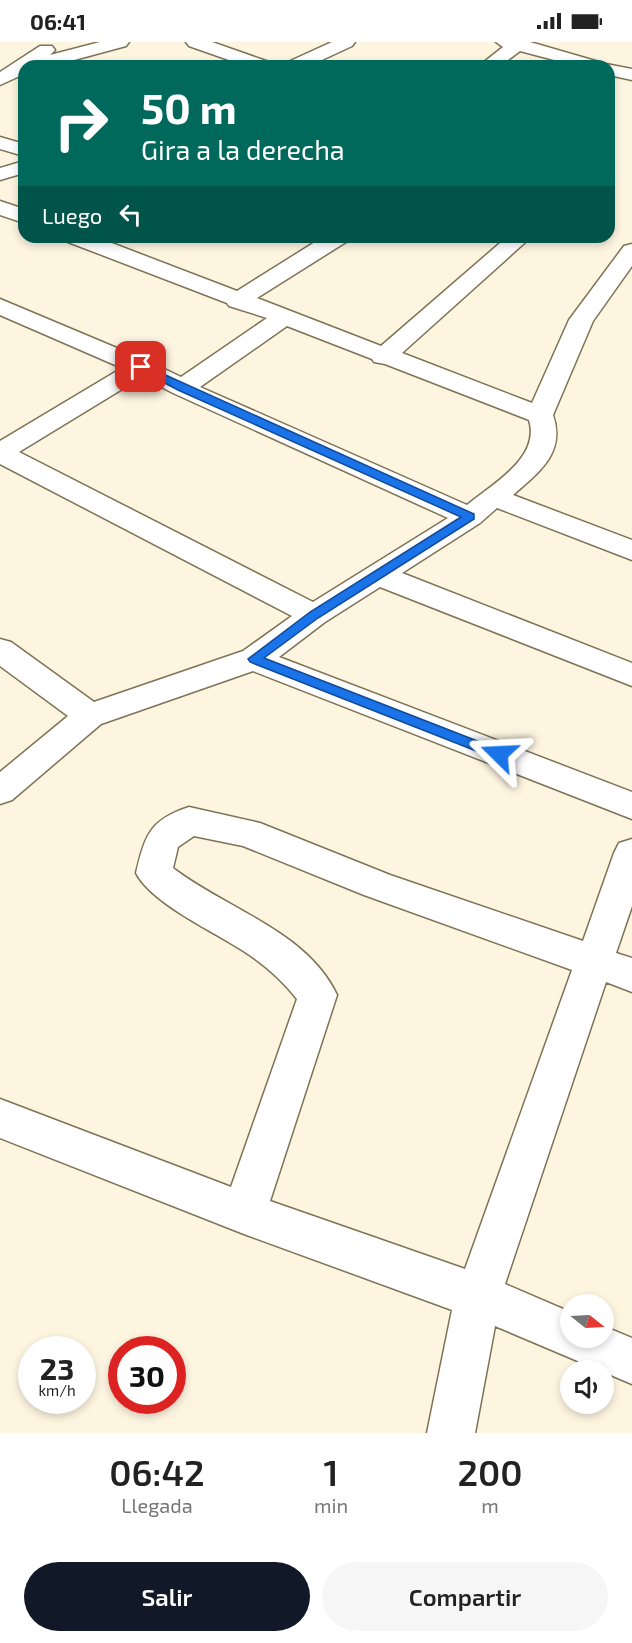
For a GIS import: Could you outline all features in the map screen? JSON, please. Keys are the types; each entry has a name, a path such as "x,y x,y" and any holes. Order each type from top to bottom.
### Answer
{"street":[{"path":"35,60 57,42"},
{"path":"54,60 120,42"},
{"path":"195,42 246,60"},
{"path":"307,60 346,42"},
{"path":"495,60 515,43 576,60"},
{"path":"0,79 18,71"},
{"path":"0,143 18,148"},
{"path":"0,174 18,169"},
{"path":"0,207 18,214"},
{"path":"91,243 383,357 540,415"},
{"path":"237,301 329,243"},
{"path":"383,357 513,243"},
{"path":"0,791 90,716 254,659 314,615 470,517 531,465 543,446 544,428 540,415 581,320 628,244"},
{"path":"0,306 141,367 182,388 470,517"},
{"path":"182,388 283,318"},
{"path":"0,452 141,367"},
{"path":"0,452 314,615"},
{"path":"494,497 632,551"},
{"path":"378,575 632,675"},
{"path":"0,650 90,716"},
{"path":"254,659 632,806"},
{"path":"244,1213 318,995 301,975 276,953 233,924 175,891 154,873 162,840 189,821 248,833 377,885 632,975"},
{"path":"451,1433 478,1296 632,853"},
{"path":"0,1118 244,1213 478,1296 560,1331"},
{"path":"600,1348 632,1362"}],"route":[{"path":"141,367 182,388 470,517 314,615 254,659 499,754"}]}
